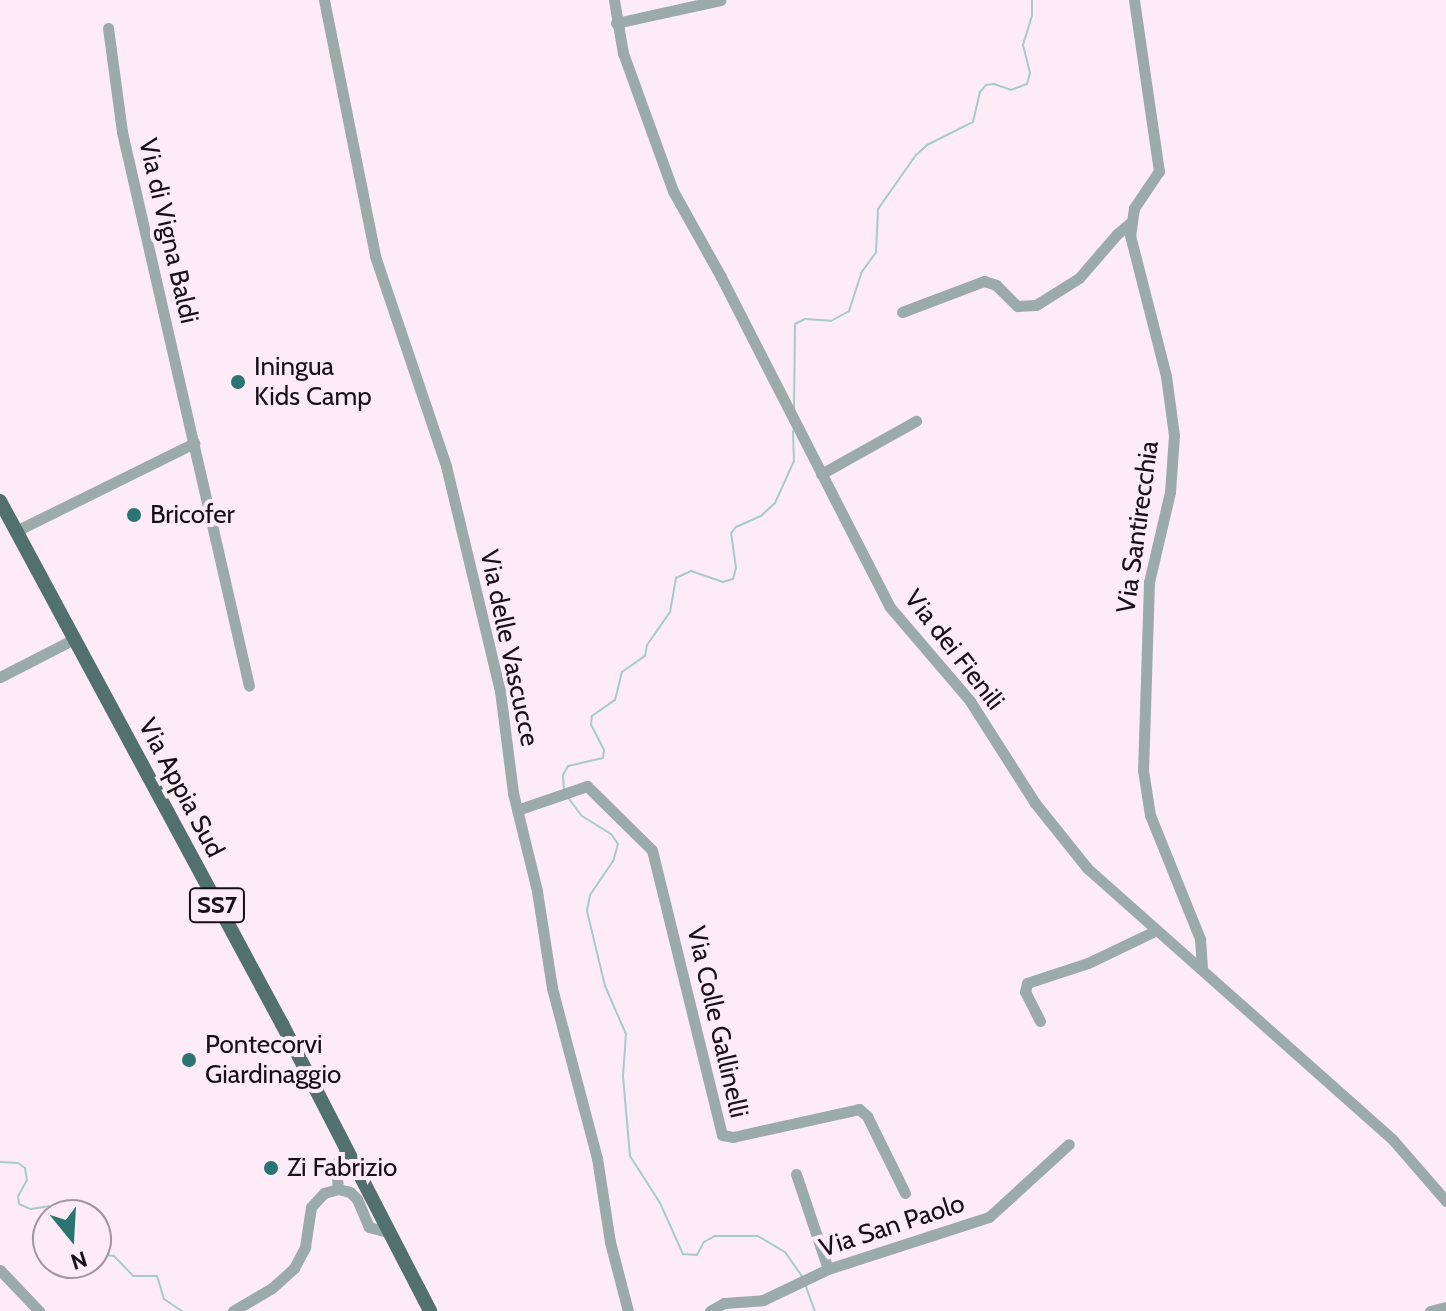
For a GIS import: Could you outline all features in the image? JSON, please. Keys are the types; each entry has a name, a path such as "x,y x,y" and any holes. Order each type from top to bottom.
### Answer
{"main road":[{"name":"Via Appia Sud","path":"0,501 430,1311"}],"street":[{"name":"Via delle Vascucce","path":"324,0 379,270 450,480 500,691 517,810 539,899 552,988 597,1158 610,1242 628,1311"},
{"name":"Via dei Fienili","path":"614,0 616,23 629,72 673,191 721,277 891,609 970,701 1035,803 1076,855 1393,1140 1446,1201"},
{"path":"616,23 721,0"},
{"path":"902,312 984,281 996,285 1017,306 1036,305 1084,274 1114,236 1130,223 1138,200 1159,171 1134,0"},
{"name":"Via di Vigna Baldi","path":"108,28 122,132 249,686"},
{"name":"Via Santirecchia","path":"1130,223 1132,243 1169,388 1174,435 1169,498 1149,582 1144,781 1150,815 1198,935 1202,969"},
{"path":"821,474 916,421"},
{"path":"16,531 194,443"},
{"path":"0,677 74,639"},
{"name":"Via Colle Gallinelli","path":"517,810 585,786 648,844 655,856 722,1135 731,1138 859,1109 867,1116 905,1193"},
{"path":"1040,1021 1025,992 1027,983 1094,960 1157,930"},
{"name":"Via San Paolo","path":"710,1311 727,1302 759,1301 828,1269 989,1217 1069,1144"},
{"path":"338,1189 336,1162 346,1149"},
{"path":"796,1174 828,1269"},
{"path":"233,1311 266,1293 289,1274 303,1251 312,1205 321,1195 338,1189 354,1195 371,1229 388,1232"},
{"path":"0,1270 39,1311"},
{"path":"1430,1311 1446,1307"}],"waterway":[{"path":"794,408 795,324 805,319 831,321 849,311 861,273 876,252 878,209 916,155 927,145 973,122 980,92 986,85 994,84 1011,90 1027,84 1030,73 1023,45 1032,15 1032,0"},
{"path":"564,790 563,775 568,766 603,758 604,750 591,725 592,716 615,700 622,672 645,656 647,645 670,612 676,578 691,571 723,582 733,579 736,568 731,533 736,527 761,516 775,503 794,461 793,431"},
{"path":"569,799 582,816 611,834 618,844 613,861 590,895 587,911 605,986 626,1034 623,1076 630,1156 660,1203 683,1254 697,1255 704,1242 715,1236 758,1236 785,1252 803,1278"},
{"path":"0,1162 18,1163 25,1168 27,1180 18,1196 19,1204 32,1209"},
{"path":"112,1256 133,1276 157,1276 164,1299 182,1311"},
{"path":"805,1284 815,1311"}],"place":[{"name":"Iningua Kids Camp","path":"238,382"},
{"name":"Bricofer","path":"134,515"},
{"name":"Pontecorvi Giardinaggio","path":"189,1060"},
{"name":"Zi Fabrizio","path":"271,1168"}]}
